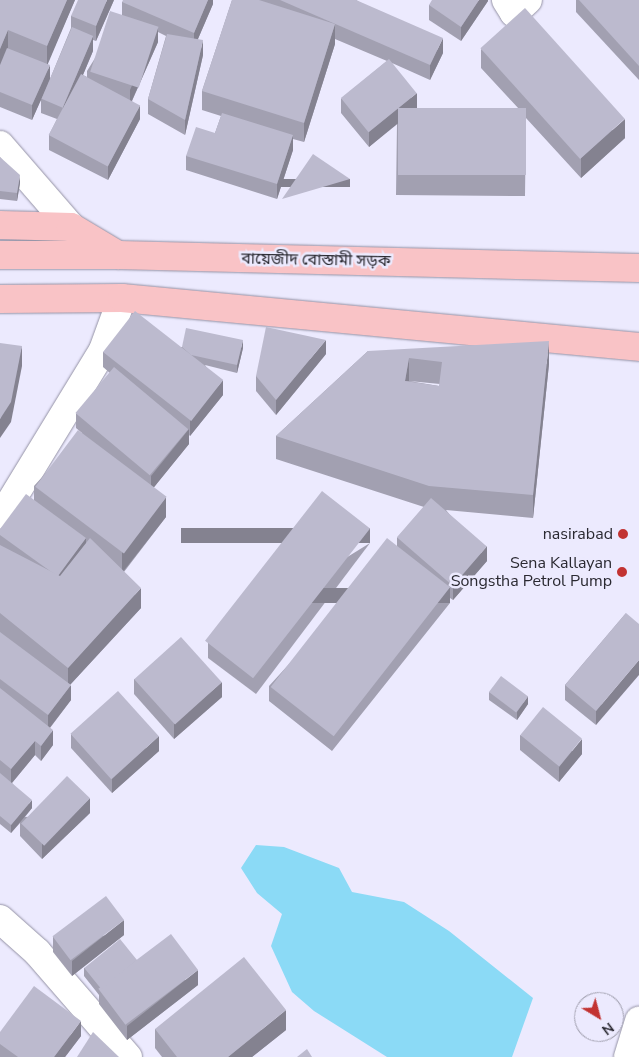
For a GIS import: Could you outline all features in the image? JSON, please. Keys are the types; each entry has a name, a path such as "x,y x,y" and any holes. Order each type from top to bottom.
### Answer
{"main road":[{"name":"বায়েজীদ বোস্তামী সড়ক","path":"0,225 71,227 118,255 639,268"},
{"path":"0,255 118,255"},
{"path":"0,284 54,298"},
{"path":"0,299 122,298 639,347"}],"street":[{"path":"506,0 514,13 528,0"},
{"path":"0,146 71,227"},
{"path":"0,519 103,350 122,298"},
{"path":"0,919 37,952 128,1057"},
{"path":"628,1057 639,1021"}],"water":[{"path":"256,845 284,847 339,868 352,892 404,902 449,931 533,998 512,1057 387,1057 314,1011 292,992 271,946 282,914 257,893 241,868"}],"building":[{"path":"0,0 67,0 47,46 8,30 0,49"},
{"path":"78,0 107,0 96,26 71,16"},
{"path":"123,0 208,0 194,33 122,2"},
{"path":"232,0 259,0 335,24 304,123 202,91"},
{"path":"280,0 356,0 443,38 430,65"},
{"path":"432,0 479,0 461,27 429,5"},
{"path":"579,0 639,0 639,66"},
{"path":"525,8 625,119 580,159 480,48"},
{"path":"110,11 159,27 139,88 90,72"},
{"path":"72,27 93,36 63,108 42,99"},
{"path":"167,34 203,40 185,120 148,99"},
{"path":"7,48 50,65 32,105 0,92 0,65"},
{"path":"389,59 417,93 369,132 341,98"},
{"path":"81,74 140,105 108,166 49,135"},
{"path":"398,108 526,108 526,175 398,175"},
{"path":"222,113 293,135 277,184 186,156 196,127 215,133"},
{"path":"313,154 350,179 282,199"},
{"path":"0,157 20,175 17,193 0,191"},
{"path":"135,311 223,380 191,421 103,352"},
{"path":"266,327 326,340 276,400 256,376"},
{"path":"186,328 243,340 237,365 191,355 182,347"},
{"path":"549,341 533,495 429,486 276,436 368,351","holes":["409,358 442,362 439,386 405,381"]},
{"path":"0,343 22,346 11,402 0,419"},
{"path":"114,367 188,429 150,475 75,413"},
{"path":"78,430 167,497 124,554 35,487"},
{"path":"322,491 370,529 253,678 205,641"},
{"path":"26,494 86,538 58,576 0,535 0,529"},
{"path":"431,498 487,547 453,586 397,537"},
{"path":"90,538 141,588 68,668 0,613 0,545 60,576"},
{"path":"387,538 450,587 334,736 271,687"},
{"path":"626,613 639,624 639,660 596,711 565,685"},
{"path":"0,632 71,685 48,715 0,679"},
{"path":"181,637 222,682 175,724 134,679"},
{"path":"501,676 528,696 516,712 489,692"},
{"path":"0,688 53,730 41,746 35,741 11,769 0,760"},
{"path":"118,691 159,736 111,779 70,734"},
{"path":"543,707 582,738 559,766 520,735"},
{"path":"0,773 32,800 11,825 0,816"},
{"path":"67,776 90,798 44,846 21,823"},
{"path":"106,896 124,920 71,960 52,936"},
{"path":"171,934 198,970 125,1025 98,989"},
{"path":"120,939 137,960 101,989 84,968"},
{"path":"244,957 286,1010 228,1057 177,1057 155,1029"},
{"path":"34,986 81,1021 54,1057 18,1057 0,1044 0,1032"},
{"path":"93,1032 119,1057 77,1057"},
{"path":"307,1049 312,1057 297,1057"}],"place":[{"name":"nasirabad","path":"623,534"},
{"name":"Sena Kallayan Songstha Petrol Pump","path":"622,572"}]}
